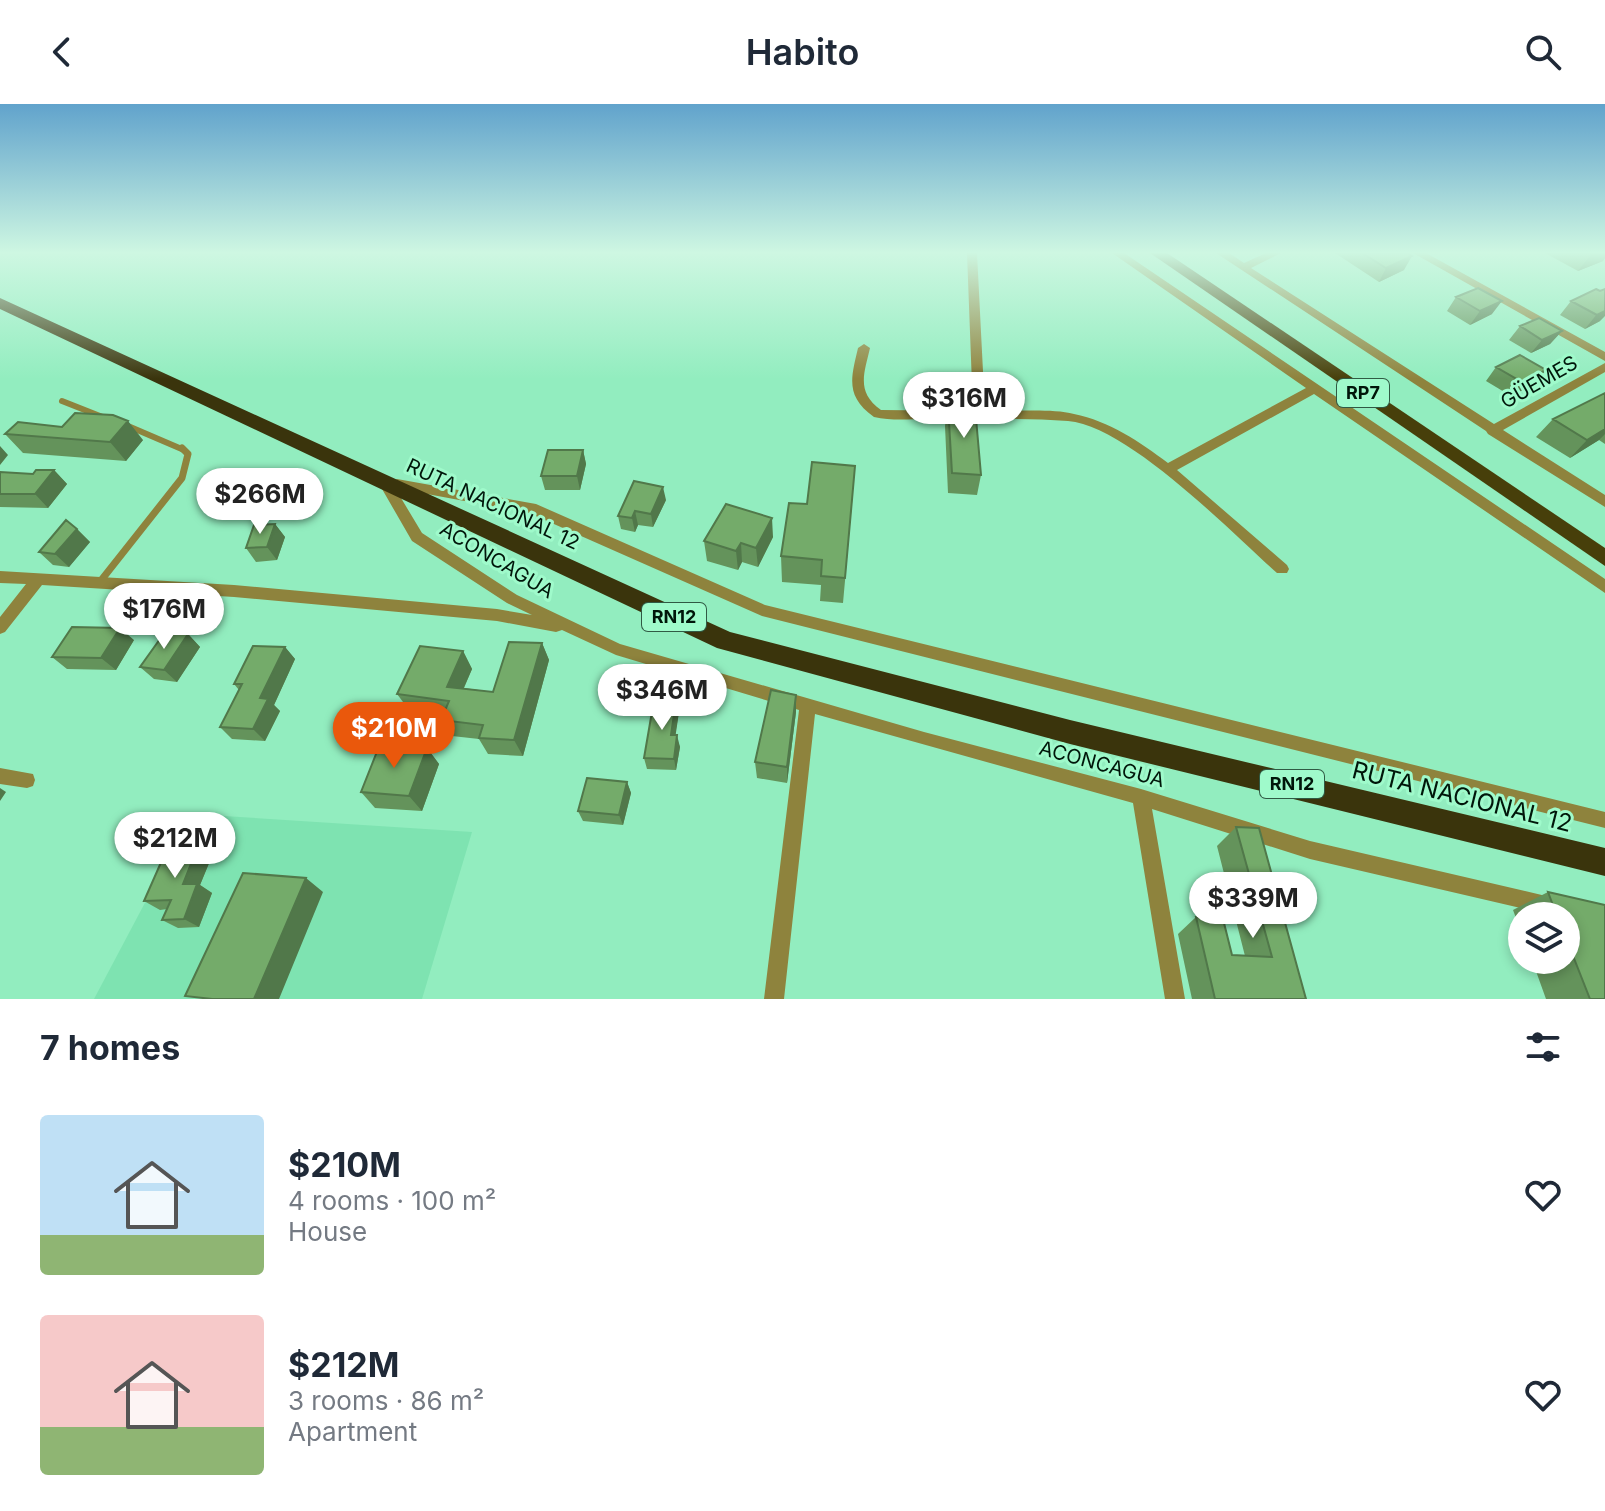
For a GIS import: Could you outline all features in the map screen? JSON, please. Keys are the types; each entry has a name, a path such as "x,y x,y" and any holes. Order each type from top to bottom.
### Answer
{"highway":[{"name":"RUTA NACIONAL 12","path":"0,303 725,641 979,708 1605,862"},
{"name":"RUTA NACIONAL 12","path":"979,708 1008,709 1605,855"}],"main road":[{"name":"RP7","path":"1219,295 1605,556"}],"street":[{"path":"974,295 979,417"},
{"path":"1178,295 1605,587"},
{"path":"1285,295 1605,502"},
{"path":"1493,295 1605,357"},
{"path":"864,348 856,384 867,406 878,414 1071,417 1090,420 1110,430 1167,470 1282,569"},
{"name":"GÜEMES","path":"1492,431 1605,367"},
{"path":"1167,470 1315,388"},
{"name":"ACONCAGUA","path":"385,482 417,537 512,599 616,649 1141,797 1310,850 1532,902"},
{"name":"ACONCAGUA","path":"385,482 531,508 762,610 1605,820"},
{"path":"0,577 497,615 576,630"},
{"path":"0,628 39,579"},
{"path":"774,999 808,705"},
{"path":"0,776 27,780"},
{"path":"1141,797 1175,999"}],"lane":[{"path":"62,401 107,418"},
{"path":"99,583 182,478 187,467 188,454 181,447 122,424"}],"shaded area":[{"path":"192,814 472,832 422,999 94,999"}],"building":[{"path":"1490,295 1502,301 1480,311 1456,297"},
{"path":"1584,295 1605,295 1605,311 1597,315 1571,301"},
{"path":"1539,318 1562,331 1542,340 1520,326"},
{"path":"1520,355 1546,370 1522,382 1496,367"},
{"path":"1605,393 1605,429 1587,440 1553,419"},
{"path":"948,405 975,407 981,475 952,473"},
{"path":"75,413 113,415 128,421 110,442 5,434 18,422 62,427"},
{"path":"548,450 583,450 577,476 541,476"},
{"path":"812,462 855,466 845,578 821,576 822,560 781,556 789,503 807,504"},
{"path":"36,470 54,470 35,494 0,494 0,472 33,474"},
{"path":"634,481 663,487 651,514 635,511 632,518 618,516"},
{"path":"726,504 772,518 756,548 741,543 736,551 704,541"},
{"path":"66,520 77,529 55,554 39,552"},
{"path":"275,524 267,547 246,548 254,525"},
{"path":"72,627 120,628 101,658 52,657"},
{"path":"165,632 188,634 164,670 140,667"},
{"path":"509,642 542,643 514,740 479,738 483,725 441,720 449,701 397,694 420,646 463,651 447,687 493,692"},
{"path":"253,646 285,647 260,698 268,699 253,729 220,727 242,684 234,684"},
{"path":"771,690 796,695 787,767 755,762"},
{"path":"654,700 676,701 671,735 677,735 674,759 644,758"},
{"path":"380,744 427,748 409,796 361,792"},
{"path":"587,778 627,782 619,815 578,811"},
{"path":"1236,827 1259,828 1306,999 1215,999 1196,917 1223,919 1232,955 1272,957"},
{"path":"200,841 183,884 197,884 184,919 162,920 171,900 144,901 170,842"},
{"path":"243,873 306,878 254,999 185,996"},
{"path":"1548,892 1605,905 1605,999 1590,999 1580,974 1580,902 1552,902"}]}
